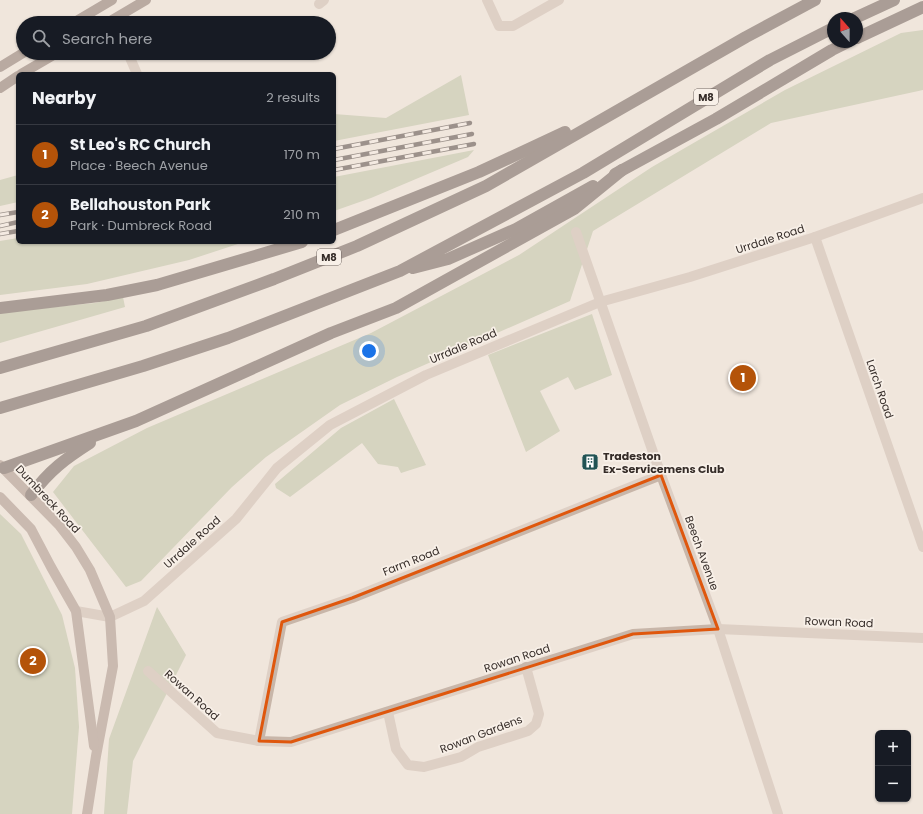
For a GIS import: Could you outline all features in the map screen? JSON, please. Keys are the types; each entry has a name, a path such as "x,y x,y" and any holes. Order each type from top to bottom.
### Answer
{"highway":[{"name":"M8","path":"0,368 154,323 274,279 357,246 486,186 815,0"},
{"path":"863,14 894,0"},
{"path":"863,35 923,8"},
{"name":"M8","path":"400,271 583,173 770,60 827,31"},
{"name":"M8","path":"0,408 143,366 221,340 400,271 448,259 516,229 716,119 836,48"},
{"name":"M8","path":"336,229 478,172 638,99"},
{"path":"1,468 136,421 331,333 396,308 574,209 622,170"},
{"path":"0,308 107,295 156,285 295,244"},
{"path":"31,495 45,476 61,462 106,432"}],"main road":[{"path":"85,16 112,0"},
{"path":"121,16 146,0"},
{"path":"0,67 16,57"},
{"path":"24,72 45,60"},
{"path":"0,88 16,77"},
{"name":"Dumbreck Road","path":"1,468 31,495 59,525 76,547 90,570 110,617 113,666 87,814"},
{"name":"Dumbreck Road","path":"0,497 31,529 50,567 76,611 96,756"}],"street":[{"path":"487,0 500,26 513,26 559,0"},
{"path":"131,60 136,72"},
{"name":"Urrdale Road","path":"110,617 144,601 236,519 278,468 330,425 426,375 600,302 690,278 815,238 923,198"},
{"name":"Beech Avenue","path":"576,232 661,475 718,629 778,814"},
{"name":"Larch Road","path":"815,238 923,547"},
{"name":"Farm Road","path":"259,742 282,622 352,598 661,475"},
{"path":"76,611 110,617"},
{"name":"Rowan Road","path":"148,672 217,733 259,742 291,742 633,634 718,629 923,638"},
{"name":"Rowan Gardens","path":"388,712 396,749 408,765 424,767 462,757 478,747 528,731 536,724 539,714 526,667"}],"highlighted area":[{"path":"661,475 718,629 633,634 291,742 259,741 282,622 352,598"}],"green space":[{"path":"923,30 923,90 771,123 593,231 570,301 397,377 340,405 266,457 232,487 141,581 126,587 53,492 74,466 147,428 371,333 519,255 652,167 785,90 901,33"},
{"path":"461,75 469,115 336,141 336,114 386,118"},
{"path":"474,150 468,157 371,198 336,210 336,177"},
{"path":"16,176 16,202 0,206 0,180"},
{"path":"16,238 16,244 238,244 189,260 87,284 0,295 0,241"},
{"path":"123,297 125,307 0,343 0,312 95,303"},
{"path":"592,314 612,375 575,390 568,377 540,391 560,431 526,452 488,355"},
{"path":"394,399 426,465 401,473 398,467 378,464 362,443 290,497 276,488 275,484 341,428"},
{"path":"0,514 21,534 62,615 75,668 79,727 72,814 0,814"},
{"path":"157,607 186,655 133,761 127,814 104,814 109,739"}],"railway":[{"path":"336,149 470,123"},
{"path":"336,160 472,134"},
{"path":"336,170 474,144"},
{"path":"0,215 16,212"},
{"path":"0,226 16,222"},
{"path":"0,234 16,231"}],"place":[{"name":"St Leo's RC Church","path":"743,378"},
{"name":"Tradeston Ex-Servicemens Club","path":"590,462"},
{"name":"Bellahouston Park","path":"33,661"}]}
